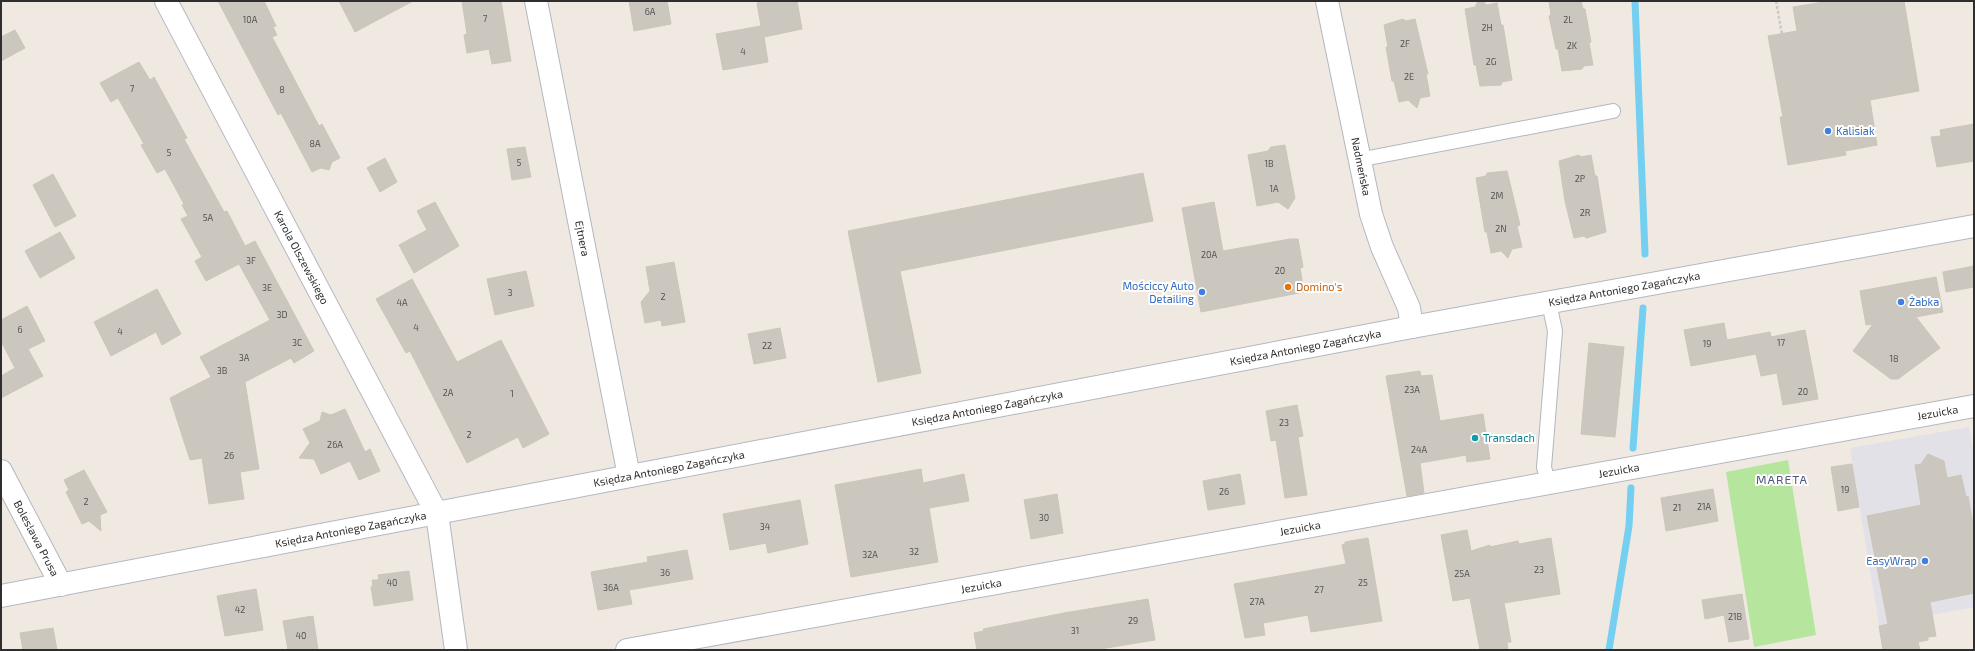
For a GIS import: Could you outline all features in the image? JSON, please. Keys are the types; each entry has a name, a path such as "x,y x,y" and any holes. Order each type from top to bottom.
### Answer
{"street":[{"name":"Karola Olszewskiego","path":"166,1 437,514 456,650"},
{"name":"Ejtnera","path":"536,1 629,476"},
{"name":"Nadmeńska","path":"1327,1 1358,160 1371,214 1382,247 1409,308 1412,327"},
{"name":"Księdza Antoniego Zagańczyka","path":"1,596 1412,327 1974,226"},
{"name":"Jezuicka","path":"627,650 1974,406"},
{"name":"Bolesława Prusa","path":"1,471 61,585"}],"lane":[{"path":"1358,160 1613,111"},
{"path":"1548,483 1544,466 1555,331 1549,303"}],"path":[{"path":"1776,1 1782,34"}],"shaded area":[{"path":"1969,427 1974,454 1974,607 1879,625 1850,448"}],"green space":[{"path":"1788,460 1816,635 1754,647 1726,472"}],"building":[{"path":"218,1 264,1 276,26 273,27 277,35 272,37 319,126 322,124 340,158 332,162 329,170 321,168 312,172 281,113 278,115"},
{"path":"339,1 413,1 355,32"},
{"path":"462,1 501,1 511,61 492,64 489,49 467,53 464,35 467,34"},
{"path":"629,1 667,1 671,24 634,31"},
{"path":"769,1 797,1 802,29 764,37 768,62 723,70 716,34 761,26 757,3"},
{"path":"1478,1 1482,1 1487,5 1497,3 1501,25 1503,25 1512,80 1502,82 1501,85 1480,86 1476,65 1474,65 1465,9 1475,7"},
{"path":"1549,1 1581,1 1583,9 1585,9 1591,42 1589,43 1593,65 1584,66 1582,69 1562,71 1549,16 1551,15"},
{"path":"1830,1 1904,1 1919,91 1870,100 1877,145 1845,151 1846,155 1788,165 1780,117 1783,117 1768,36 1797,31 1793,7"},
{"path":"1403,19 1406,21 1415,19 1428,74 1426,74 1430,96 1420,98 1417,108 1408,100 1399,102 1394,81 1392,81 1386,47 1388,47 1384,25"},
{"path":"15,30 25,48 1,61 1,37"},
{"path":"139,62 150,80 154,77 187,138 184,139 224,212 227,211 245,246 255,241 314,351 294,363 291,358 245,382 259,469 240,472 244,499 209,504 202,458 190,460 170,398 211,377 200,357 270,320 239,264 206,281 195,261 202,257 181,219 188,216 182,205 184,204 165,169 157,173 141,145 144,144 118,98 111,102 100,83"},
{"path":"1974,124 1974,161 1937,167 1931,137 1941,136 1940,130"},
{"path":"1285,145 1295,198 1288,209 1278,202 1257,206 1248,155 1268,151 1271,147"},
{"path":"525,147 531,177 512,180 507,149"},
{"path":"1579,155 1581,157 1591,155 1595,176 1597,176 1606,232 1586,238 1584,236 1574,238 1565,201 1559,161"},
{"path":"385,158 397,182 380,192 367,168"},
{"path":"1507,171 1520,225 1517,226 1522,247 1512,249 1508,258 1501,251 1491,253 1487,232 1485,232 1476,178 1486,176 1487,173"},
{"path":"1143,173 1153,221 900,271 921,373 878,382 848,231"},
{"path":"53,174 76,216 55,227 33,185"},
{"path":"435,202 459,246 414,273 399,245 427,230 417,211"},
{"path":"1214,202 1223,251 1290,239 1298,239 1303,267 1300,268 1304,292 1201,312 1182,208"},
{"path":"60,232 75,258 40,278 25,251"},
{"path":"674,262 685,322 662,326 661,320 645,323 641,302 650,291 646,267"},
{"path":"1974,266 1974,287 1946,292 1943,272"},
{"path":"526,271 534,306 495,315 487,279"},
{"path":"1936,277 1943,312 1916,317 1940,348 1898,379 1891,379 1853,351 1873,324 1866,325 1860,291"},
{"path":"412,279 457,362 501,340 549,434 523,448 518,437 467,463 410,351 406,353 376,299"},
{"path":"157,289 181,334 162,345 156,332 111,356 94,322"},
{"path":"27,306 45,341 28,349 43,376 1,398 1,376 15,368 1,341 1,320"},
{"path":"1724,323 1727,340 1770,332 1771,337 1805,330 1818,399 1783,405 1777,373 1761,376 1756,354 1691,366 1684,330"},
{"path":"780,328 786,358 754,364 748,334"},
{"path":"1589,343 1624,347 1615,437 1581,434"},
{"path":"1420,371 1421,376 1432,375 1440,421 1483,414 1490,459 1467,462 1466,455 1420,463 1424,493 1407,496 1386,376"},
{"path":"1297,405 1303,436 1298,437 1307,495 1285,498 1276,440 1271,441 1266,411"},
{"path":"345,409 365,452 370,449 380,471 359,480 350,461 321,474 314,459 299,458 310,443 303,429 320,421 322,412 331,415"},
{"name":"EasyWrap","path":"1928,454 1944,461 1947,478 1961,475 1966,497 1968,496 1974,529 1974,593 1930,602 1936,636 1928,637 1928,640 1918,642 1920,650 1883,650 1879,626 1888,624 1867,516 1921,505 1915,465 1921,464"},
{"path":"1852,464 1859,507 1838,511 1831,467"},
{"path":"921,469 923,483 964,474 969,501 929,508 938,562 851,577 835,485"},
{"path":"84,470 107,512 100,515 101,531 89,521 82,524 66,492 69,490 64,480"},
{"path":"1240,474 1245,504 1208,510 1203,481"},
{"path":"1713,489 1718,521 1666,531 1661,498"},
{"path":"1057,494 1063,533 1031,539 1024,500"},
{"path":"800,500 808,544 768,553 766,543 730,550 723,514"},
{"path":"1467,530 1471,551 1490,545 1490,547 1518,541 1519,544 1551,538 1560,594 1504,603 1511,642 1507,642 1508,650 1480,650 1470,598 1453,601 1441,535"},
{"path":"1368,538 1382,621 1311,632 1308,615 1263,623 1265,635 1245,638 1234,584 1346,564 1342,545 1345,544 1345,542"},
{"path":"687,550 693,579 629,590 632,604 598,610 591,572 648,562 647,557"},
{"path":"409,571 413,600 374,606 371,587 373,586 372,580 379,580 378,575"},
{"path":"256,589 263,630 225,636 217,596"},
{"path":"1742,594 1749,639 1729,642 1724,615 1705,619 1702,600"},
{"path":"1148,599 1155,640 1094,650 977,650 974,633 984,631 983,629 1064,613"},
{"path":"313,616 318,650 288,650 283,621"},
{"path":"53,628 57,650 23,650 20,633"}],"waterway":[{"path":"1635,1 1645,254"},
{"path":"1633,448 1643,308"},
{"path":"1609,650 1629,526 1631,488"}],"place":[{"name":"Kalisiak","path":"1828,131"},
{"name":"Domino's","path":"1288,287"},
{"name":"Mościccy Auto Detailing","path":"1202,292"},
{"name":"Żabka","path":"1901,302"},
{"name":"Transdach","path":"1475,438"},
{"name":"EasyWrap","path":"1925,561"}],"district":[{"name":"MARETA","path":"1782,480"}]}
